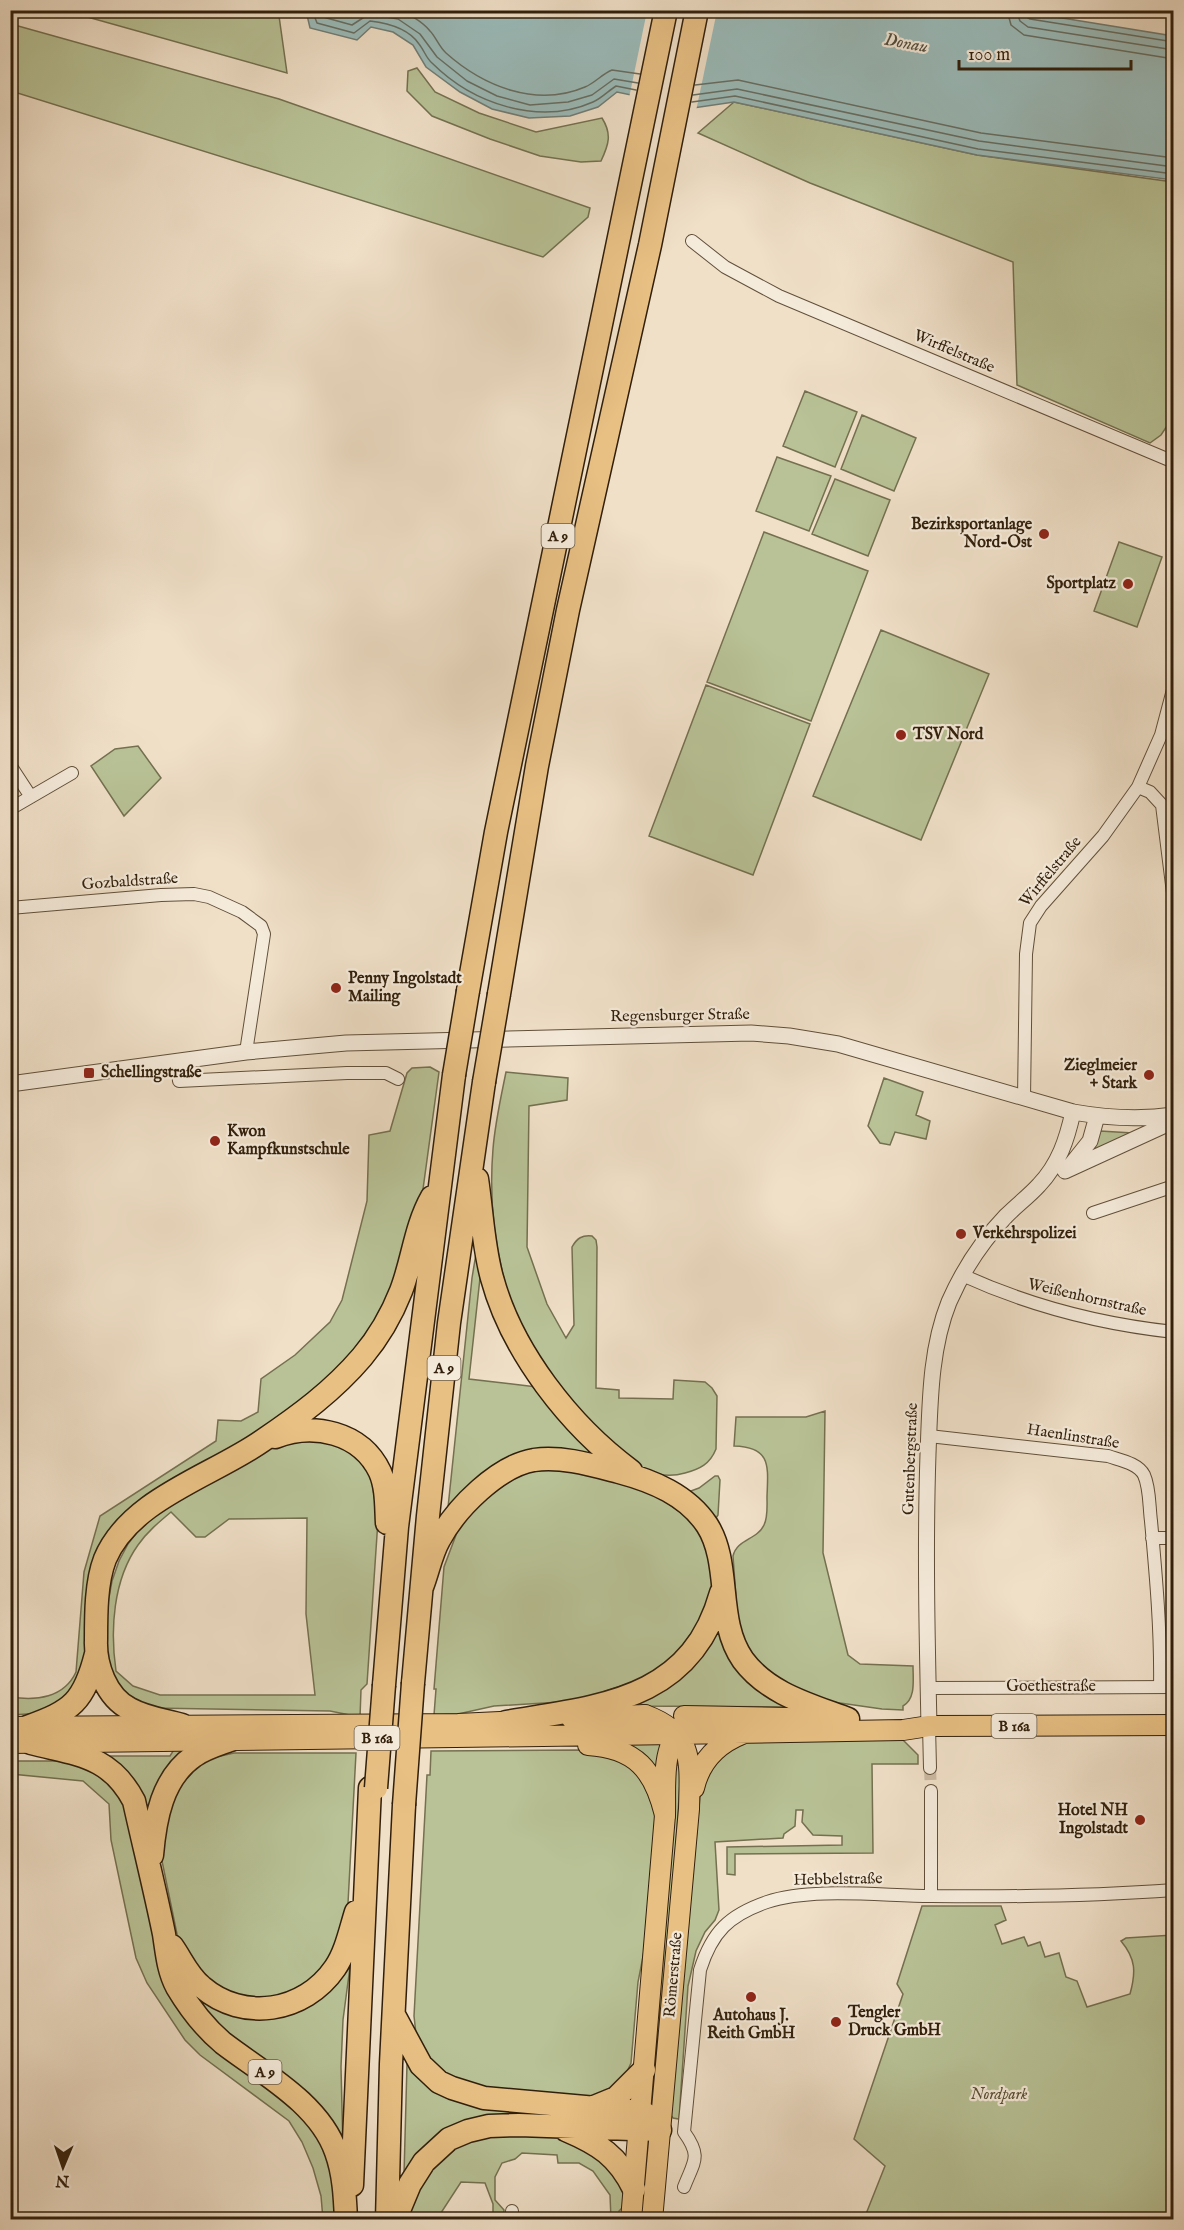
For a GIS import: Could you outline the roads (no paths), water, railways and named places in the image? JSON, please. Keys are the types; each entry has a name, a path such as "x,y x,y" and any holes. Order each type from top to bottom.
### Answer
{"highway":[{"name":"A 9","path":"381,1685 397,1527 442,1158 468,991 496,832 666,10"},
{"name":"A 9","path":"387,2220 404,1805 413,1683 448,1334 484,1082 537,766 568,610 650,245 696,10"},
{"name":"A 9","path":"474,1150 492,1279 520,1344 538,1373 576,1421 602,1449 639,1478"},
{"name":"A 9","path":"351,2220 365,1882 389,1552 418,1296 432,1197 442,1158"},
{"name":"A 9","path":"20,1735 66,1710 79,1698 90,1676 96,1653 98,1598 102,1568 119,1536 129,1524 152,1505 262,1442 317,1402 338,1383 374,1341 388,1318 401,1290 422,1215 432,1197"},
{"name":"A 9","path":"262,1442 284,1433 313,1430 343,1436 358,1447 369,1457 380,1473 386,1495 389,1552"},
{"name":"A 9","path":"422,1587 438,1541 453,1520 474,1495 510,1469 535,1460 561,1460 579,1462 639,1478 660,1486 687,1503 705,1522 716,1544 732,1637 743,1660 780,1692 848,1719"},
{"name":"A 9","path":"514,1729 620,1699 667,1676 681,1665 701,1642 714,1616 722,1589"},
{"name":"A 9","path":"96,1653 102,1676 121,1703 145,1715 182,1725"},
{"name":"A 9","path":"20,1735 98,1762 115,1773 125,1784 134,1801 164,1935 168,1965 176,1986 205,2026 222,2042 285,2087 319,2123 336,2151 345,2189 346,2220"},
{"name":"A 9","path":"150,1872 155,1831 162,1800 175,1774 196,1754 232,1739"},
{"name":"A 9","path":"358,2220 361,2077 373,1788"},
{"name":"A 9","path":"164,1935 186,1970 201,1986 220,2000 245,2008 271,2008 298,2000 314,1992 335,1969 342,1957 365,1882"},
{"path":"394,2014 421,2065 439,2082 484,2098 594,2107 647,2124"},
{"path":"594,2107 616,2098 644,2070"},
{"path":"395,2220 417,2172 431,2154 449,2139 468,2131 489,2126 647,2124"},
{"path":"556,2126 604,2149 623,2170 634,2189"}],"main road":[{"name":"B 16a","path":"20,1735 232,1739 514,1729 645,1715 907,1721 929,1726"},
{"path":"645,1715 659,1720 677,1732 681,1726 695,1717"},
{"name":"B 16a","path":"20,1735 182,1725 514,1729 612,1735 677,1732 903,1730 929,1726 1173,1725"},
{"path":"514,1729 611,1748 627,1754 640,1763 655,1784 665,1815"},
{"name":"Römerstraße","path":"631,2220 634,2189 647,2124 689,1809 688,1763 684,1744 677,1732 672,1739 667,1758 665,1815 644,2070 647,2124 652,2220"},
{"path":"689,1809 696,1779 705,1761 729,1739 744,1733"}],"street":[{"name":"Wirffelstraße","path":"692,241 725,267 779,296 1173,462"},
{"name":"Wirffelstraße","path":"1024,1098 1026,954 1030,923 1041,906 1103,836 1138,787 1161,735 1173,686"},
{"path":"10,765 31,797"},
{"path":"10,809 72,773"},
{"path":"1138,787 1150,792 1162,805 1165,814 1173,901"},
{"name":"Gozbaldstraße","path":"10,908 180,894 208,897 243,912 261,926 264,934 246,1052"},
{"name":"Regensburger Straße","path":"10,1084 246,1052 374,1041 752,1033 838,1044 1073,1112 1097,1116 1149,1118 1173,1115"},
{"path":"177,1061 179,1081 347,1072 386,1073 398,1079"},
{"name":"Gutenbergstraße","path":"930,1768 927,1503 929,1436 935,1358 940,1329 962,1275 986,1239 1006,1215 1039,1185 1060,1154 1068,1138 1073,1112"},
{"name":"Gutenbergstraße","path":"1039,1185 1065,1171 1090,1141 1097,1116"},
{"path":"1065,1171 1173,1121"},
{"path":"1093,1213 1173,1186"},
{"name":"Weißenhornstraße","path":"962,1275 1006,1295 1060,1312 1145,1329 1173,1332"},
{"name":"Haenlinstraße","path":"929,1436 1108,1456 1135,1466 1143,1473 1147,1486 1152,1538 1160,1687"},
{"path":"1152,1538 1173,1538"},
{"name":"Goethestraße","path":"928,1688 1173,1687"},
{"path":"931,1791 931,1896"},
{"name":"Hebbelstraße","path":"684,2187 696,2155 684,2132 699,1970 709,1945 726,1925 752,1908 787,1897 809,1894 1047,1895 1173,1890"},
{"path":"647,2124 684,2132"}],"water":[{"name":"Donau","path":"1013,10 1173,36 1173,180 977,155 734,102 693,108 617,92 598,107 570,116 529,118 492,109 460,92 426,67 413,45 393,32 371,27 357,40 310,28 307,15 299,11"}],"tunnel":[{"path":"930,1768 931,1791"}],"place":[{"name":"Bezirksportanlage Nord-Ost","path":"1044,534"},
{"name":"Sportplatz","path":"1128,584"},
{"name":"TSV Nord","path":"901,735"},
{"name":"Penny Ingolstadt Mailing","path":"336,988"},
{"name":"Schellingstraße","path":"89,1073"},
{"name":"Zieglmeier + Stark","path":"1149,1075"},
{"name":"Kwon Kampfkunstschule","path":"215,1141"},
{"name":"Verkehrspolizei","path":"961,1234"},
{"name":"Hotel NH Ingolstadt","path":"1140,1820"},
{"name":"Autohaus J. Reith GmbH","path":"751,1997"},
{"name":"Tengler Druck GmbH","path":"836,2022"}],"park label":[{"name":"Nordpark","path":"999,2095"}]}
